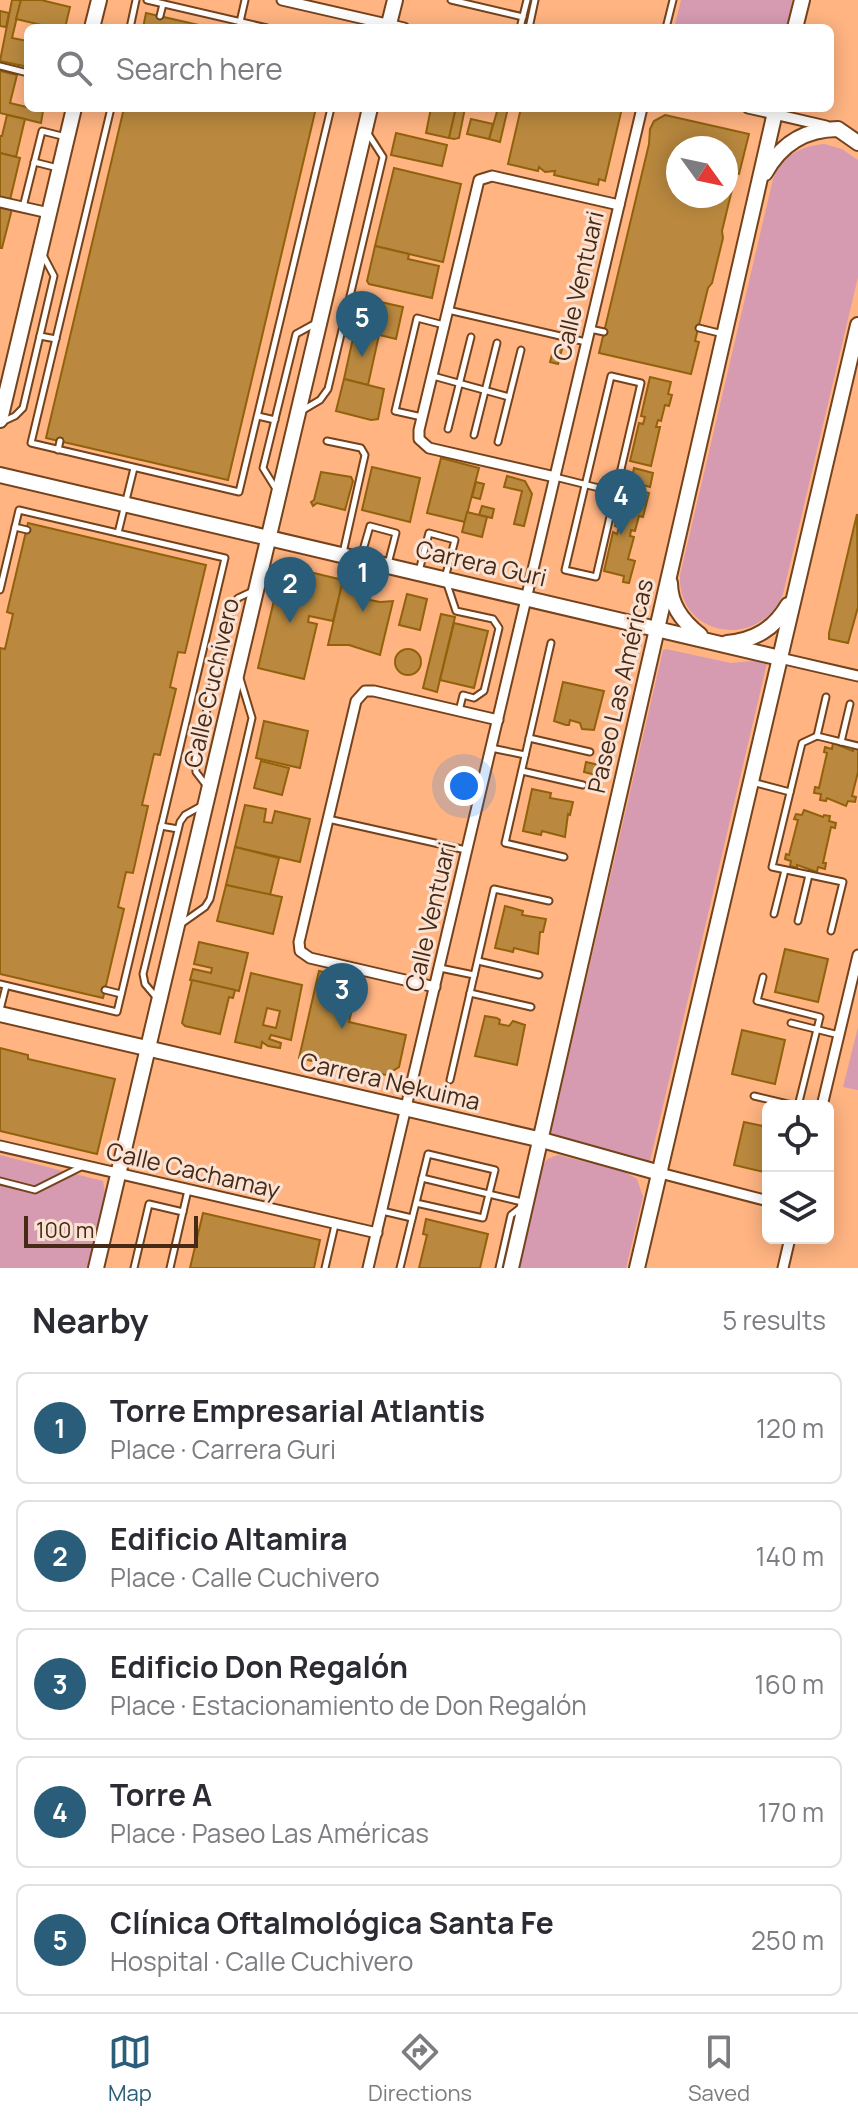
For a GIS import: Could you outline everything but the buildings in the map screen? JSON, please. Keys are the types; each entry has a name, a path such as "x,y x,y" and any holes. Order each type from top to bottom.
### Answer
{"main road":[{"path":"93,24 99,0"},
{"path":"394,24 395,0"},
{"path":"796,24 800,4"},
{"path":"0,422 6,363 40,251 73,112"},
{"name":"Calle Cuchivero","path":"96,1268 369,112"},
{"name":"Paseo Las Américas","path":"511,1268 775,112"},
{"path":"756,195 780,149 808,133 838,129 858,143"},
{"path":"637,1268 858,325"},
{"name":"Carrera Guri","path":"0,475 780,658"},
{"path":"670,567 670,591 680,616 689,627 713,642 736,642 760,634 780,617 796,588"},
{"name":"Carrera Nekuima","path":"0,1012 542,1140 660,1173"}],"street":[{"path":"282,0 382,24"},
{"name":"Calle Ventuari","path":"368,1268 641,112"},
{"path":"778,112 858,134"},
{"path":"555,477 426,446 418,437 431,376 481,178 492,176 619,205"},
{"path":"0,202 49,213"},
{"name":"Carrera Guri","path":"780,658 858,676"},
{"path":"435,987 310,958 300,951 299,942 328,819 356,701 365,691 498,720"},
{"path":"823,1100 858,955"},
{"name":"Calle Cachamay","path":"0,1146 377,1233"},
{"name":"Carrera Nekuima","path":"660,1173 762,1199"},
{"path":"783,1268 789,1244"}],"lane":[{"path":"131,24 136,0"},
{"path":"147,0 249,24"},
{"path":"240,22 245,0"},
{"path":"451,0 523,17"},
{"path":"521,24 527,0"},
{"path":"530,24 535,0"},
{"path":"667,24 673,0"},
{"path":"160,16 163,4"},
{"path":"0,66 24,72"},
{"path":"110,112 31,443 239,492 330,112"},
{"path":"298,412 320,400 328,389 383,157 365,128"},
{"path":"23,207 42,131 67,138"},
{"path":"34,162 59,168"},
{"path":"0,422 15,416 23,408 40,336 54,273 40,251"},
{"path":"447,310 587,343"},
{"path":"422,417 395,411 417,318 444,325"},
{"path":"279,493 263,468 296,334 319,322"},
{"path":"699,328 724,334"},
{"path":"590,329 604,332"},
{"path":"40,336 56,339"},
{"path":"448,429 471,337"},
{"path":"474,435 497,343"},
{"path":"498,442 521,350"},
{"path":"431,376 509,397"},
{"path":"611,376 641,383 596,577 565,570 586,485 611,376"},
{"path":"258,416 275,420"},
{"path":"58,450 60,441"},
{"path":"327,441 361,448 365,455 342,554"},
{"path":"118,533 134,468"},
{"path":"213,486 215,477"},
{"path":"555,477 615,492"},
{"path":"0,590 19,510 225,558 117,1012 3,985 0,1012"},
{"path":"361,558 370,526 396,533 388,564"},
{"path":"15,527 27,530"},
{"path":"419,572 429,533 455,540 445,578 456,611 493,619 499,628 484,691 474,698 463,695 459,711"},
{"path":"159,1001 145,984 143,974 178,829 185,815 208,796 196,772 195,760 231,608 238,598 256,590"},
{"path":"551,643 505,843 564,857"},
{"path":"177,927 205,907 210,899 252,718 237,669"},
{"path":"817,736 826,697"},
{"path":"841,742 850,704"},
{"path":"831,931 843,882 772,867 802,743 817,736 858,746"},
{"path":"529,738 590,752"},
{"path":"491,748 525,755"},
{"path":"522,771 583,785"},
{"path":"751,782 790,792"},
{"path":"328,819 467,851"},
{"path":"161,826 178,829"},
{"path":"774,914 785,870"},
{"path":"798,921 809,875"},
{"path":"450,1080 494,889 549,901"},
{"path":"478,961 539,975"},
{"path":"439,968 474,975"},
{"path":"763,977 757,1001 820,1017 799,1100"},
{"path":"105,990 121,994"},
{"path":"470,993 531,1007"},
{"path":"791,1023 839,1035"},
{"path":"754,1096 771,1100"},
{"path":"400,1268 428,1154 495,1170 483,1218 416,1203"},
{"path":"0,1181 35,1190 83,1166"},
{"path":"422,1178 527,1203"},
{"path":"170,1268 188,1190"},
{"path":"499,1268 511,1215 527,1203"},
{"path":"134,1268 149,1204 183,1212"},
{"path":"382,1211 412,1218"},
{"path":"325,1268 336,1224"}],"shaded area":[{"path":"681,0 792,0 790,24 675,24"},
{"path":"824,144 842,149 858,160 858,277 783,594 772,612 757,624 740,629 722,629 705,623 692,612 683,596 680,575 773,179 787,158 807,147"},
{"path":"663,650 731,663 764,660 767,663 650,1161 647,1162 557,1137 551,1132"},
{"path":"858,1027 858,1090 843,1087"},
{"path":"0,1155 103,1181 106,1198 89,1268 0,1268"},
{"path":"558,1155 623,1171 637,1179 643,1197 626,1268 518,1268 541,1169 547,1159"}],"place":[{"name":"Clínica Oftalmológica Santa Fe","path":"362,357"},
{"name":"Torre A","path":"621,535"},
{"name":"Torre Empresarial Atlantis","path":"363,612"},
{"name":"Edificio Altamira","path":"290,623"},
{"name":"Edificio Don Regalón","path":"342,1029"}]}
